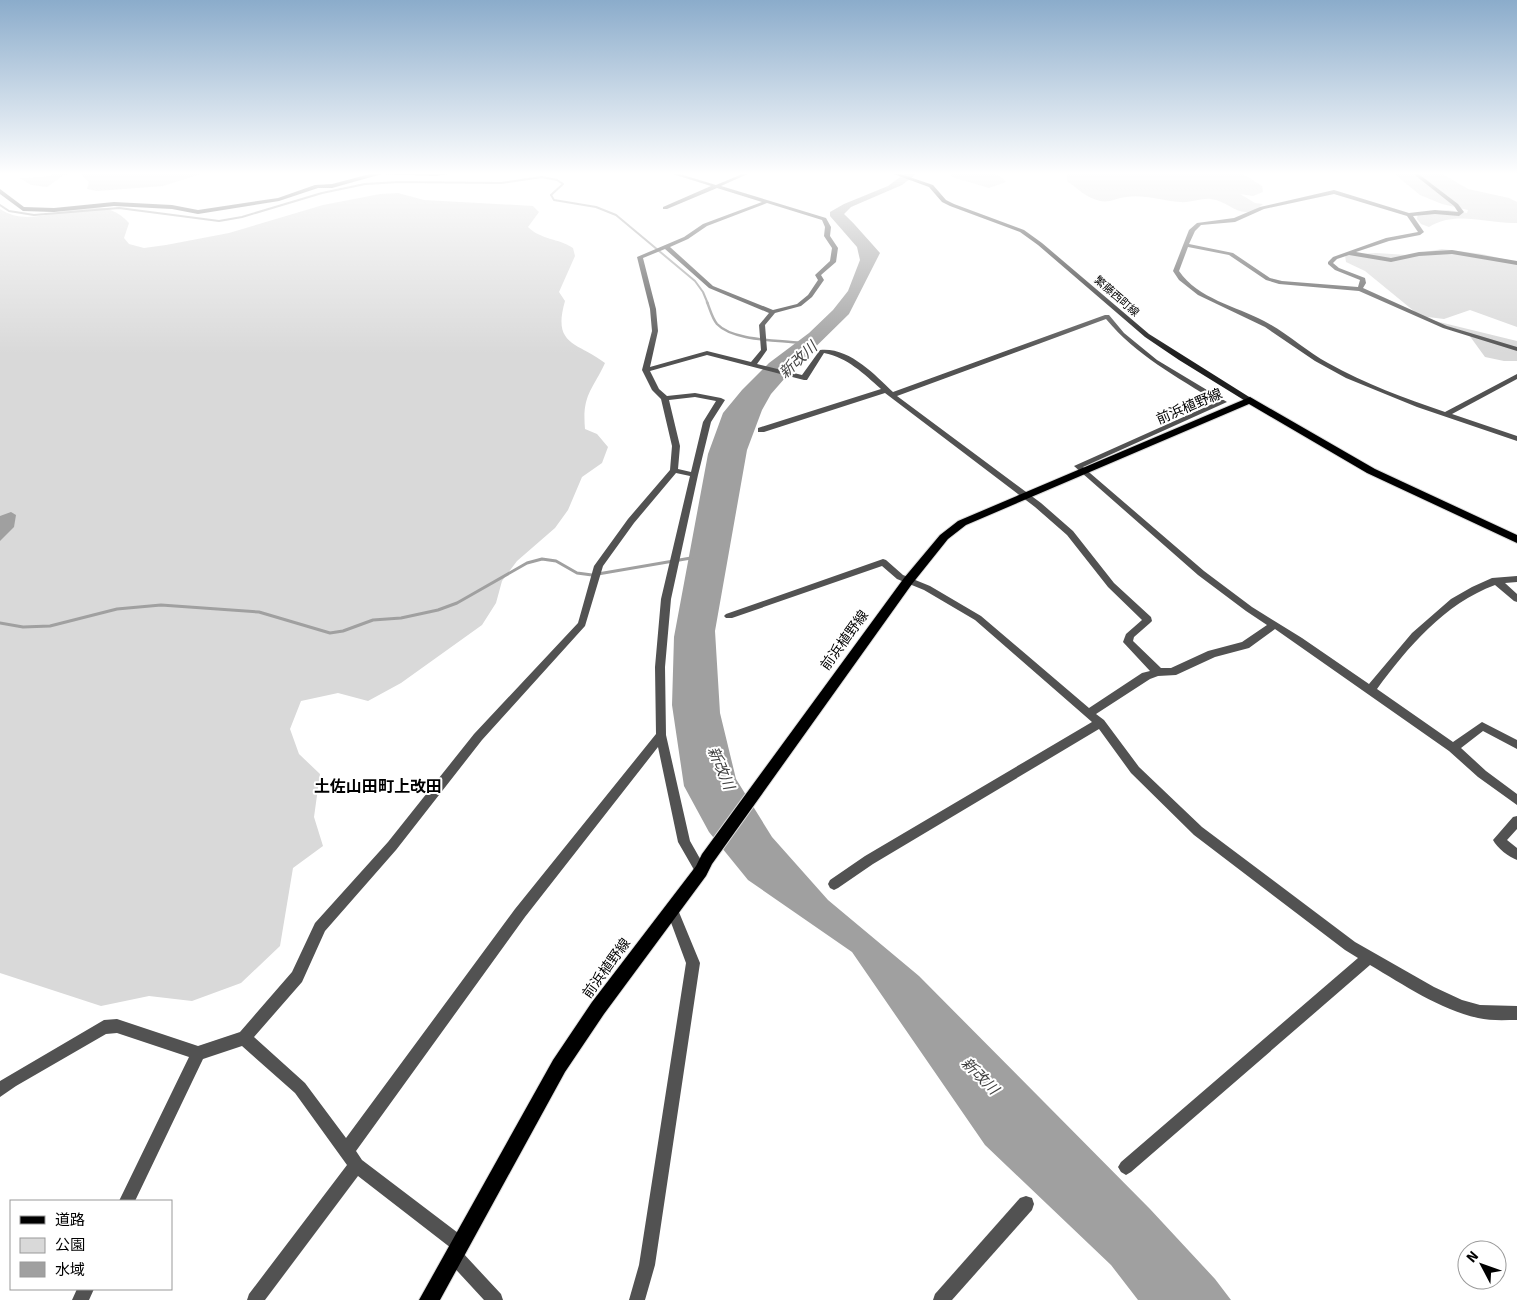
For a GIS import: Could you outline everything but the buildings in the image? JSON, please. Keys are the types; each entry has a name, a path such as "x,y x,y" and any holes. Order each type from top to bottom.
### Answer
{"main road":[{"name":"繁藤西町線","path":"1022,233 1031,237 1119,310 1128,320 1250,400"},
{"name":"前浜植野線","path":"429,1300 559,1066 598,1008 704,865 908,581 944,537 962,523 1024,495 1250,400"},
{"path":"1250,400 1371,471 1517,539"}],"street":[{"path":"0,1090 11,1081 104,1027 117,1026 198,1053 244,1038 297,977 320,927 392,846 478,737 582,624 599,566 631,521 674,470 676,446 665,398 656,390 646,370 655,330 653,310 640,257 686,238 694,233"},
{"path":"754,364 764,350 762,325 773,312 799,305 810,296 821,280 818,275 819,272 833,262 835,248 827,236 827,233"},
{"path":"1191,233 1176,271 1178,276 1199,291 1261,322 1300,350 1362,382 1517,439"},
{"path":"1360,289 1363,279 1337,269 1330,263 1335,258 1388,239 1420,233"},
{"path":"1186,245 1231,254 1268,279 1281,283 1360,289 1445,327 1517,349"},
{"path":"666,246 712,287 773,312"},
{"path":"1349,253 1391,260 1419,254 1452,252 1517,263"},
{"path":"760,430 890,393 1107,316 1122,334 1155,362 1223,402 1078,466 1202,573 1249,609 1453,748 1482,774 1517,800"},
{"path":"646,370 707,353 804,378 822,351 838,354 856,363 890,393 1024,495 1070,533 1110,584 1146,617 1147,621 1129,636 1128,642 1158,672"},
{"path":"1447,414 1517,376"},
{"path":"665,398 695,395 714,397 721,400 707,422 694,475 666,599 660,667 661,735 684,842 704,865"},
{"path":"674,470 694,475"},
{"path":"729,616 883,562 908,581 927,588 974,615 1100,723 1135,770 1198,831 1280,895 1369,957 1429,992 1480,1012 1517,1013"},
{"path":"1370,690 1395,656 1409,646 1439,611 1488,582 1517,578"},
{"path":"1495,580 1517,599"},
{"path":"1089,713 1146,676 1158,672 1172,672 1212,654 1245,645 1274,625"},
{"path":"834,884 868,860 1100,723"},
{"path":"1453,748 1482,726 1517,745"},
{"path":"347,1150 520,913 661,735"},
{"path":"1517,820 1499,840 1517,855"},
{"path":"637,1300 647,1265 693,963 672,909"},
{"path":"1126,1167 1369,957"},
{"path":"244,1038 300,1088 357,1165 457,1250 495,1300"},
{"path":"127,1200 198,1053"},
{"path":"255,1300 357,1165"},
{"path":"941,1300 1026,1204"}],"green space":[{"path":"0,233 126,233 124,238 129,244 144,248 229,233 536,233 573,248 575,256 559,292 565,301 562,327 570,341 605,363 589,394 584,418 585,429 597,434 608,447 602,463 582,477 568,510 555,528 517,561 502,581 496,603 482,625 401,683 368,701 338,693 301,701 290,729 299,754 320,774 314,817 323,846 293,868 280,946 241,983 192,1001 149,996 101,1006 0,973"},
{"path":"1442,249 1482,254 1517,262 1517,327 1470,310 1444,319 1420,316 1365,271 1346,262 1345,255 1376,253 1407,255"},
{"path":"1431,320 1517,341 1517,361 1504,361 1485,357 1469,335"}],"water":[{"name":"新改川","path":"845,233 862,233 880,253 849,314 792,370 771,394 762,410 747,450 715,631 720,713 736,779 772,837 828,900 919,976 1150,1209 1215,1279 1231,1300 1138,1300 1111,1265 985,1145 852,952 748,880 709,832 684,786 672,705 674,637 708,454 723,413 742,390 769,363 809,333 833,310 848,291 860,260 857,247"},
{"path":"11,512 16,515 14,527 0,541 0,516"}],"waterway":[{"path":"637,233 695,281 703,292 708,304"},
{"name":"新改川","path":"707,302 712,316 724,330 744,337 800,343"},
{"path":"0,623 23,627 50,626 117,609 161,605 259,612 330,633 343,631 373,620 401,618 438,610 457,603 527,563 542,559 556,561 577,573 592,575 691,558"}],"district":[{"name":"土佐山田町上改田","path":"378,786"}]}
